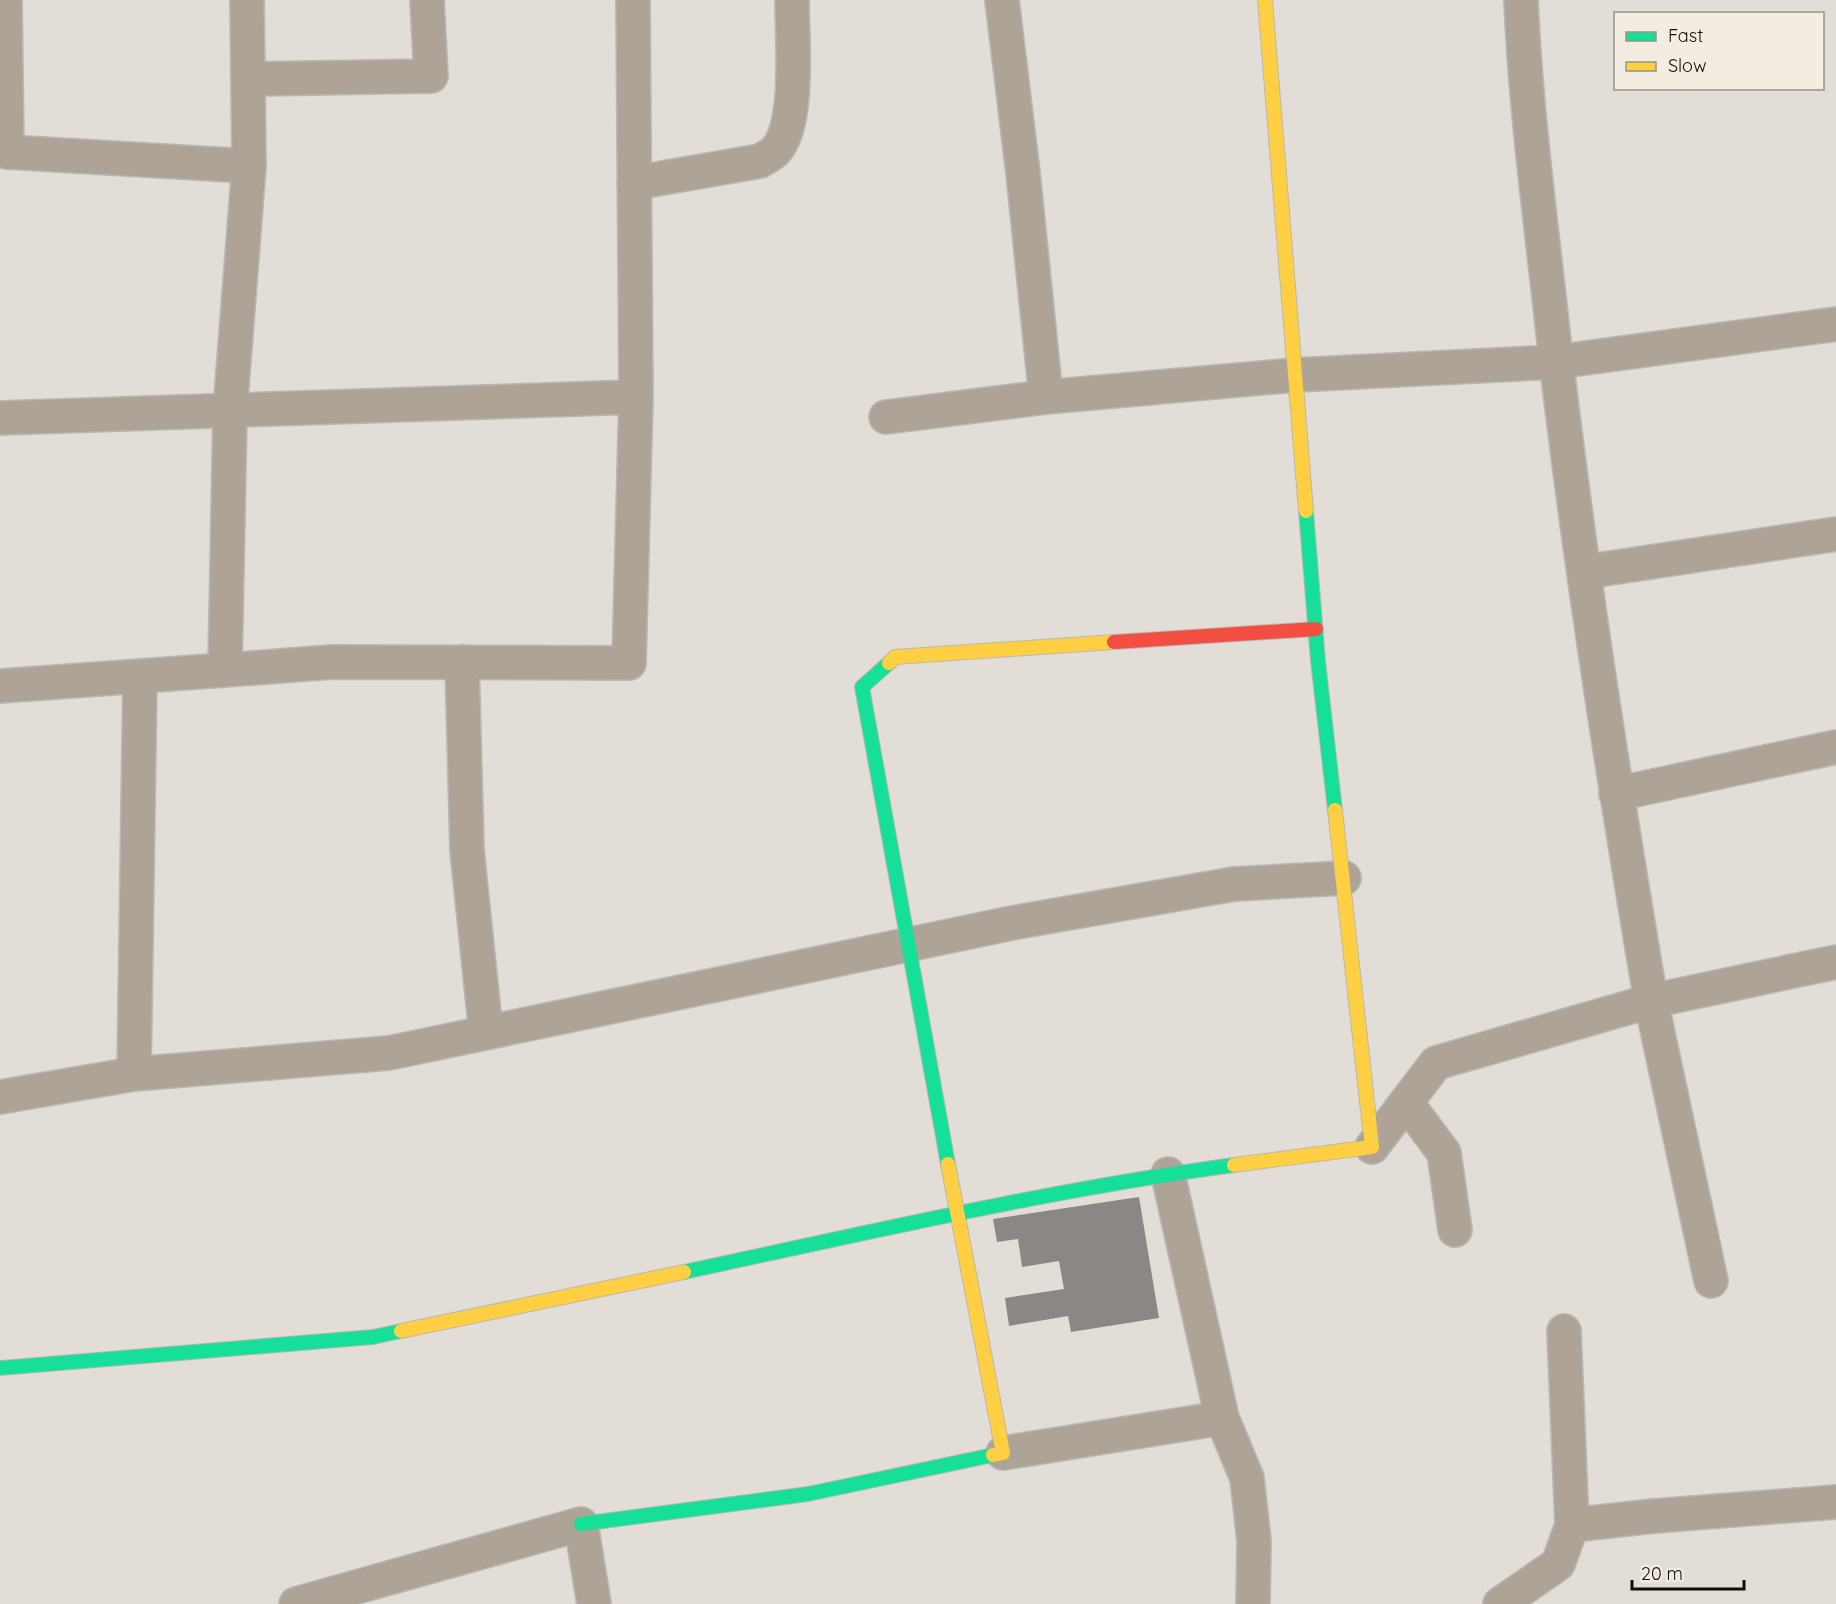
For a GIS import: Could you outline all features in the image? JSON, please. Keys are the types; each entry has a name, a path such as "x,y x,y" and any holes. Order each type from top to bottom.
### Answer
{"street":[{"path":"5,0 3,153 249,166"},
{"path":"225,670 230,411 249,166 248,0"},
{"path":"248,79 431,76 427,0"},
{"path":"0,686 332,662 629,663 636,397 633,0"},
{"path":"634,183 760,160 775,151 786,133 792,101 792,0"},
{"path":"1002,0 1023,173 1046,397"},
{"path":"1265,0 1316,629 1372,1147"},
{"path":"1521,0 1524,69 1556,362 1616,794 1651,1001 1711,1281"},
{"path":"886,417 1046,397 1295,375 1556,362 1836,324"},
{"path":"0,418 636,397"},
{"path":"1584,572 1836,534"},
{"path":"1003,1452 957,1215 862,687 895,657 1316,629"},
{"path":"462,662 467,850 486,1033"},
{"path":"134,1074 140,676"},
{"path":"1616,794 1836,747"},
{"path":"0,1097 134,1074 389,1053 1012,923 1234,884 1344,878"},
{"path":"0,1368 373,1337 957,1215 1168,1174 1372,1147 1436,1063 1651,1001 1836,962"},
{"path":"1406,1102 1444,1153 1455,1230"},
{"path":"1168,1174 1222,1418 1247,1478 1254,1541 1253,1604"},
{"path":"1500,1604 1558,1564 1572,1525 1564,1331"},
{"path":"306,1603 581,1524 808,1494 1003,1452 1222,1418"},
{"path":"1572,1525 1654,1516 1836,1502"},
{"path":"581,1524 594,1604"}],"building":[{"path":"1139,1197 1159,1318 1071,1332 1068,1316 1009,1326 1005,1298 1064,1289 1059,1261 1022,1267 1018,1239 997,1242 993,1219"}],"traffic: fast":[{"path":"1306,511 1318,661 1335,810"},
{"path":"889,663 862,687 948,1164"},
{"path":"684,1272 1027,1200 1234,1165"},
{"path":"0,1368 373,1337 401,1331"},
{"path":"581,1524 808,1494 993,1455"}],"traffic: slow":[{"path":"1265,0 1306,511"},
{"path":"889,663 895,657 1114,642"},
{"path":"1234,1165 1372,1147 1335,810"},
{"path":"948,1164 1003,1453 993,1455"},
{"path":"401,1331 684,1272"}],"traffic: jam":[{"path":"1114,642 1316,629"}]}
